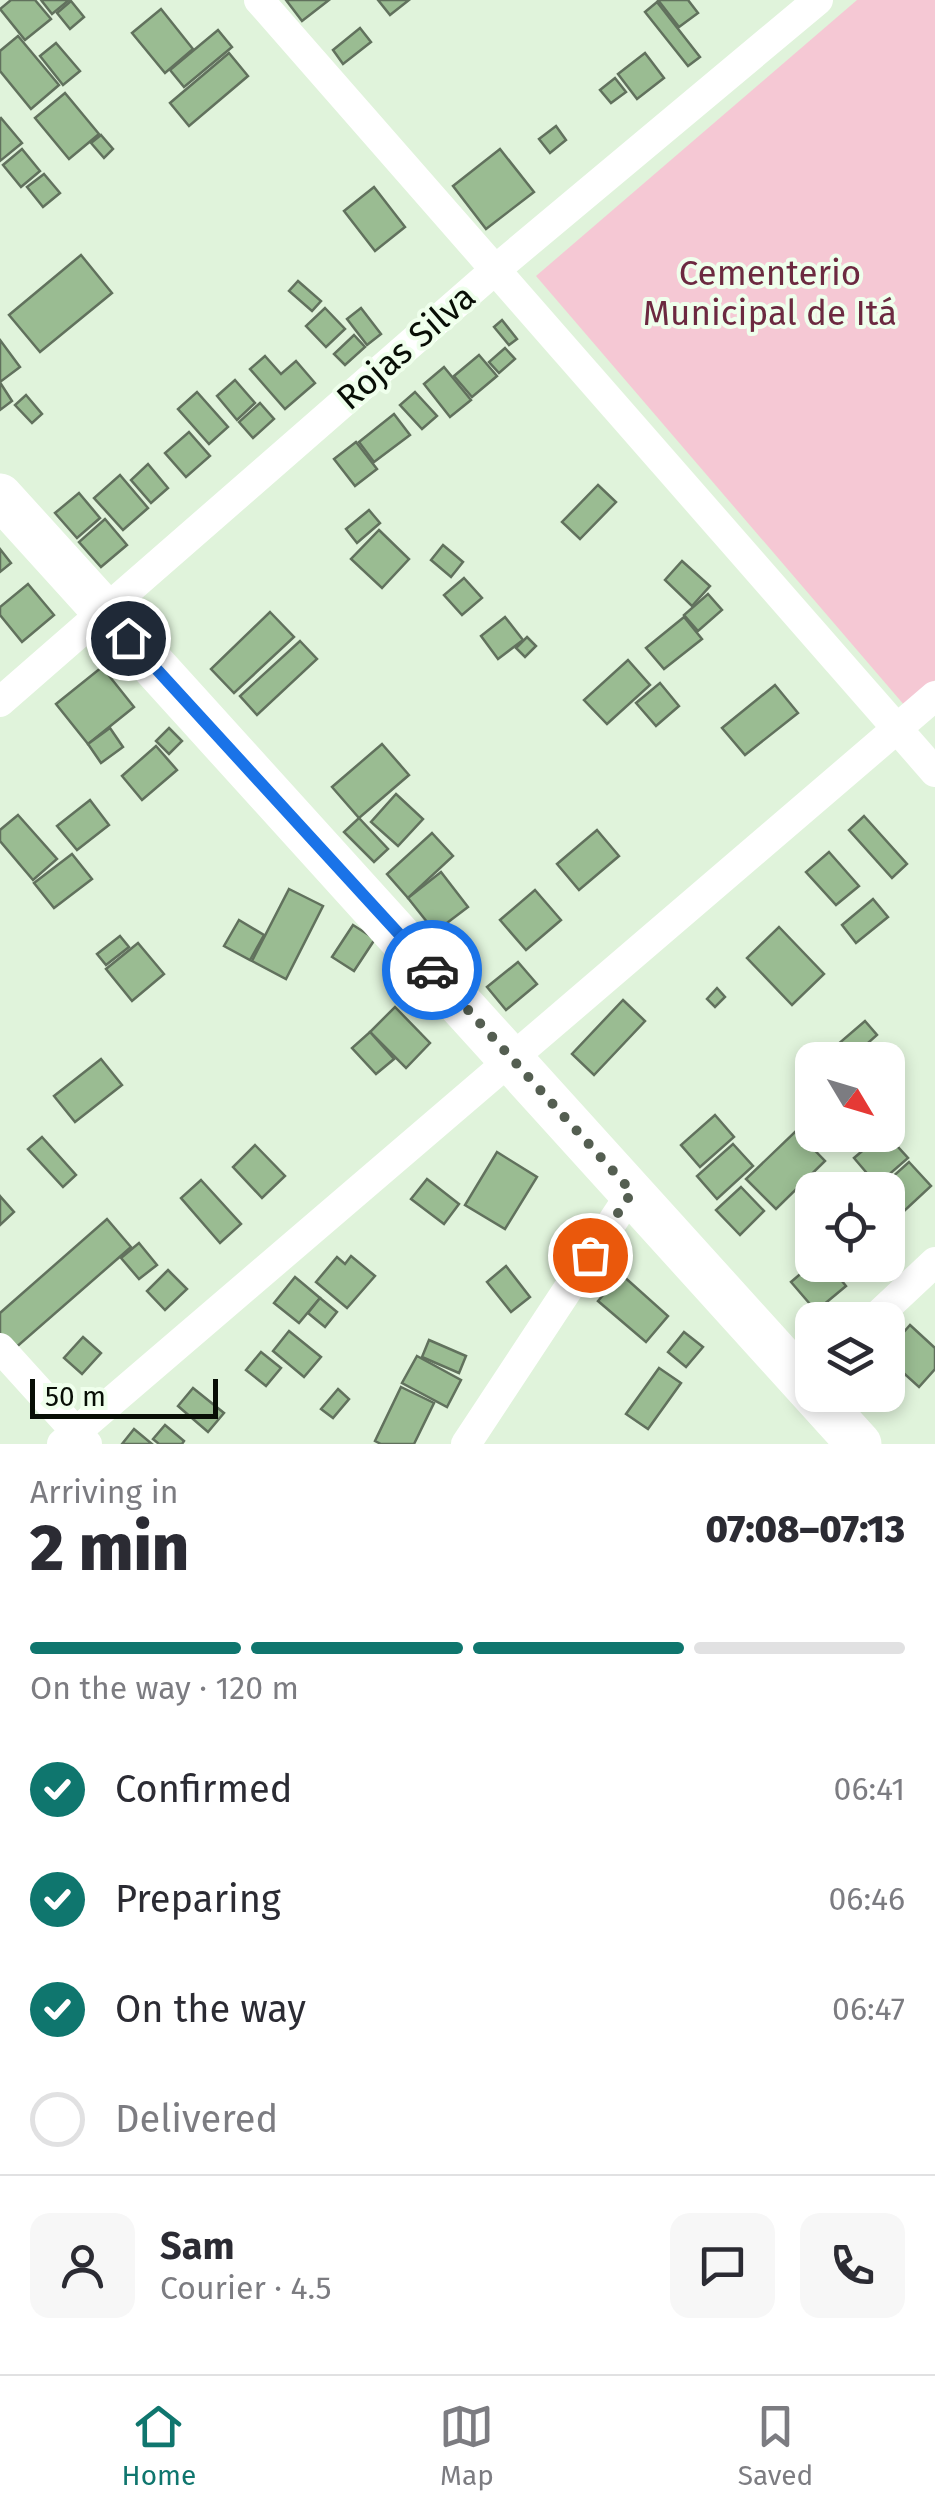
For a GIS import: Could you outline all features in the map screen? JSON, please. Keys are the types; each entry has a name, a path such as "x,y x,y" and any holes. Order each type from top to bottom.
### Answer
{"main road":[{"path":"0,496 795,1367"},
{"path":"834,1412 860,1444"}],"street":[{"path":"259,0 935,772"},
{"name":"Rojas Silva","path":"0,702 495,270 818,0"},
{"path":"0,1348 75,1440 512,1057 935,696"},
{"path":"466,1444 632,1192"},
{"path":"892,1302 935,1262"}],"green space":[{"name":"Cementerio Municipal de Itá","path":"857,0 935,0 935,680 905,706 536,276"}],"building":[{"path":"11,0 35,0 51,19 25,40 0,9"},
{"path":"41,0 69,0 52,14"},
{"path":"286,0 329,0 302,21"},
{"path":"378,0 409,0 390,15"},
{"path":"658,0 688,0 698,13 679,27"},
{"path":"71,1 84,17 70,29 57,13"},
{"path":"657,2 700,57 688,66 645,12"},
{"path":"161,9 193,49 165,73 132,33"},
{"path":"360,28 371,42 343,64 333,50"},
{"path":"218,30 232,47 184,87 170,70"},
{"path":"18,36 59,85 31,109 0,71 0,51"},
{"path":"56,43 80,71 63,85 40,56"},
{"path":"229,53 248,76 189,126 170,103"},
{"path":"645,53 664,78 637,99 618,74"},
{"path":"615,78 626,92 611,103 600,90"},
{"path":"65,93 99,134 69,159 35,118"},
{"path":"0,119 22,143 0,161"},
{"path":"556,126 566,140 550,153 539,139"},
{"path":"101,135 113,149 104,158 91,143"},
{"path":"22,149 40,171 21,187 3,165"},
{"path":"500,149 534,192 486,229 453,186"},
{"path":"44,174 60,193 43,207 27,187"},
{"path":"374,187 405,227 375,251 344,211"},
{"path":"81,255 112,293 40,352 9,315"},
{"path":"298,281 321,301 312,311 289,291"},
{"path":"325,308 345,329 326,347 306,326"},
{"path":"361,308 381,334 367,345 347,319"},
{"path":"502,320 517,339 509,345 494,327"},
{"path":"354,335 365,347 345,365 334,354"},
{"path":"0,340 20,367 0,382"},
{"path":"505,348 515,359 499,373 489,362"},
{"path":"479,355 497,376 472,397 454,376"},
{"path":"265,356 281,374 296,361 315,383 285,409 250,369"},
{"path":"444,367 471,400 450,417 424,384"},
{"path":"235,380 255,403 237,420 217,396"},
{"path":"0,385 12,401 0,410"},
{"path":"197,392 228,427 209,444 178,409"},
{"path":"415,392 437,416 422,429 400,405"},
{"path":"26,395 42,414 32,423 15,405"},
{"path":"260,403 274,419 253,438 239,422"},
{"path":"394,414 410,435 374,462 359,442"},
{"path":"189,432 210,456 186,477 165,453"},
{"path":"356,442 377,469 355,486 334,459"},
{"path":"148,464 168,488 151,503 131,480"},
{"path":"120,475 148,508 123,530 94,498"},
{"path":"598,485 616,502 580,539 562,522"},
{"path":"79,493 100,518 77,538 55,513"},
{"path":"369,510 380,523 357,543 346,529"},
{"path":"105,519 127,545 101,567 79,542"},
{"path":"379,530 409,559 382,588 351,559"},
{"path":"443,545 463,562 451,577 431,560"},
{"path":"0,549 11,563 0,572"},
{"path":"682,561 710,586 692,606 665,580"},
{"path":"464,578 482,598 462,615 444,595"},
{"path":"28,584 54,615 22,642 0,615 0,607"},
{"path":"708,594 722,610 698,631 684,615"},
{"path":"270,612 294,637 234,693 211,669"},
{"path":"505,617 523,640 498,659 481,636"},
{"path":"684,617 702,639 664,669 646,648"},
{"path":"527,637 536,646 525,657 516,648"},
{"path":"300,641 317,659 257,715 240,696"},
{"path":"628,660 650,685 607,724 584,700"},
{"path":"102,667 134,707 88,744 56,704"},
{"path":"660,683 679,706 656,726 636,703"},
{"path":"775,685 798,713 745,755 722,728"},
{"path":"110,728 123,747 101,763 88,744"},
{"path":"169,728 182,741 169,754 156,741"},
{"path":"382,744 409,775 359,818 332,787"},
{"path":"156,746 177,770 142,800 122,776"},
{"path":"396,794 423,819 398,846 371,822"},
{"path":"90,800 109,825 77,850 57,826"},
{"path":"18,815 57,859 33,880 0,841 0,830"},
{"path":"864,816 907,864 892,878 849,830"},
{"path":"359,818 388,849 374,862 344,832"},
{"path":"597,830 619,856 579,890 557,864"},
{"path":"432,833 453,856 408,898 387,874"},
{"path":"829,852 859,886 836,905 806,872"},
{"path":"72,854 92,879 54,908 34,883"},
{"path":"441,872 468,907 435,932 408,898"},
{"path":"289,889 323,906 286,979 252,961"},
{"path":"535,890 561,920 526,950 500,920"},
{"path":"873,899 888,917 856,943 842,925"},
{"path":"239,920 264,935 250,960 224,946"},
{"path":"353,925 375,939 354,971 332,957"},
{"path":"779,927 824,974 792,1005 747,958"},
{"path":"120,936 129,947 106,965 97,954"},
{"path":"138,943 164,974 132,1001 106,969"},
{"path":"518,962 537,984 506,1010 487,987"},
{"path":"717,988 725,997 715,1007 707,999"},
{"path":"623,1000 645,1021 594,1075 572,1054"},
{"path":"395,1007 430,1043 406,1068 370,1032"},
{"path":"865,1021 877,1035 869,1042 840,1042"},
{"path":"370,1032 394,1059 376,1074 352,1048"},
{"path":"101,1059 122,1085 75,1122 54,1096"},
{"path":"715,1115 734,1137 700,1167 681,1145"},
{"path":"795,1132 795,1152 816,1152 825,1161 814,1172 795,1172 795,1190 776,1209 746,1179"},
{"path":"42,1137 76,1175 63,1187 28,1149"},
{"path":"733,1144 753,1166 717,1199 697,1176"},
{"path":"255,1145 285,1176 262,1198 233,1167"},
{"path":"497,1152 537,1177 505,1229 465,1205"},
{"path":"861,1152 903,1152 908,1158 892,1172 866,1172 854,1158"},
{"path":"909,1162 931,1186 905,1210 905,1172 898,1172"},
{"path":"427,1179 459,1204 444,1224 411,1199"},
{"path":"201,1180 241,1224 220,1243 181,1198"},
{"path":"741,1187 764,1211 740,1235 716,1210"},
{"path":"0,1196 14,1212 0,1225"},
{"path":"107,1219 131,1247 13,1350 0,1335 0,1313"},
{"path":"139,1243 157,1265 139,1279 121,1258"},
{"path":"351,1256 375,1276 347,1308 316,1282 337,1257 345,1264"},
{"path":"506,1266 530,1297 511,1312 487,1282"},
{"path":"168,1270 187,1289 165,1310 147,1291"},
{"path":"621,1274 668,1316 646,1342 598,1301"},
{"path":"295,1277 320,1298 299,1323 274,1303"},
{"path":"795,1279 795,1282 843,1282 846,1286 827,1302 808,1302 791,1282"},
{"path":"320,1298 337,1312 325,1327 308,1313"},
{"path":"910,1325 935,1348 935,1369 919,1387 905,1374 905,1331"},
{"path":"289,1331 321,1357 304,1377 273,1351"},
{"path":"684,1332 703,1347 686,1367 668,1352"},
{"path":"83,1337 101,1353 82,1374 64,1358"},
{"path":"429,1340 466,1356 459,1373 422,1357"},
{"path":"261,1352 281,1368 266,1386 246,1370"},
{"path":"417,1356 461,1380 447,1407 402,1383"},
{"path":"659,1368 681,1383 648,1429 626,1414"},
{"path":"401,1387 434,1403 414,1444 381,1444 375,1441"},
{"path":"193,1388 224,1413 208,1432 178,1406"},
{"path":"338,1389 349,1399 333,1418 321,1409"},
{"path":"165,1425 184,1441 182,1444 159,1444 153,1439"},
{"path":"134,1429 152,1444 122,1444"}],"way so far":[{"path":"432,970 632,1192 590,1255"}],"route":[{"path":"128,638 432,970"}]}
